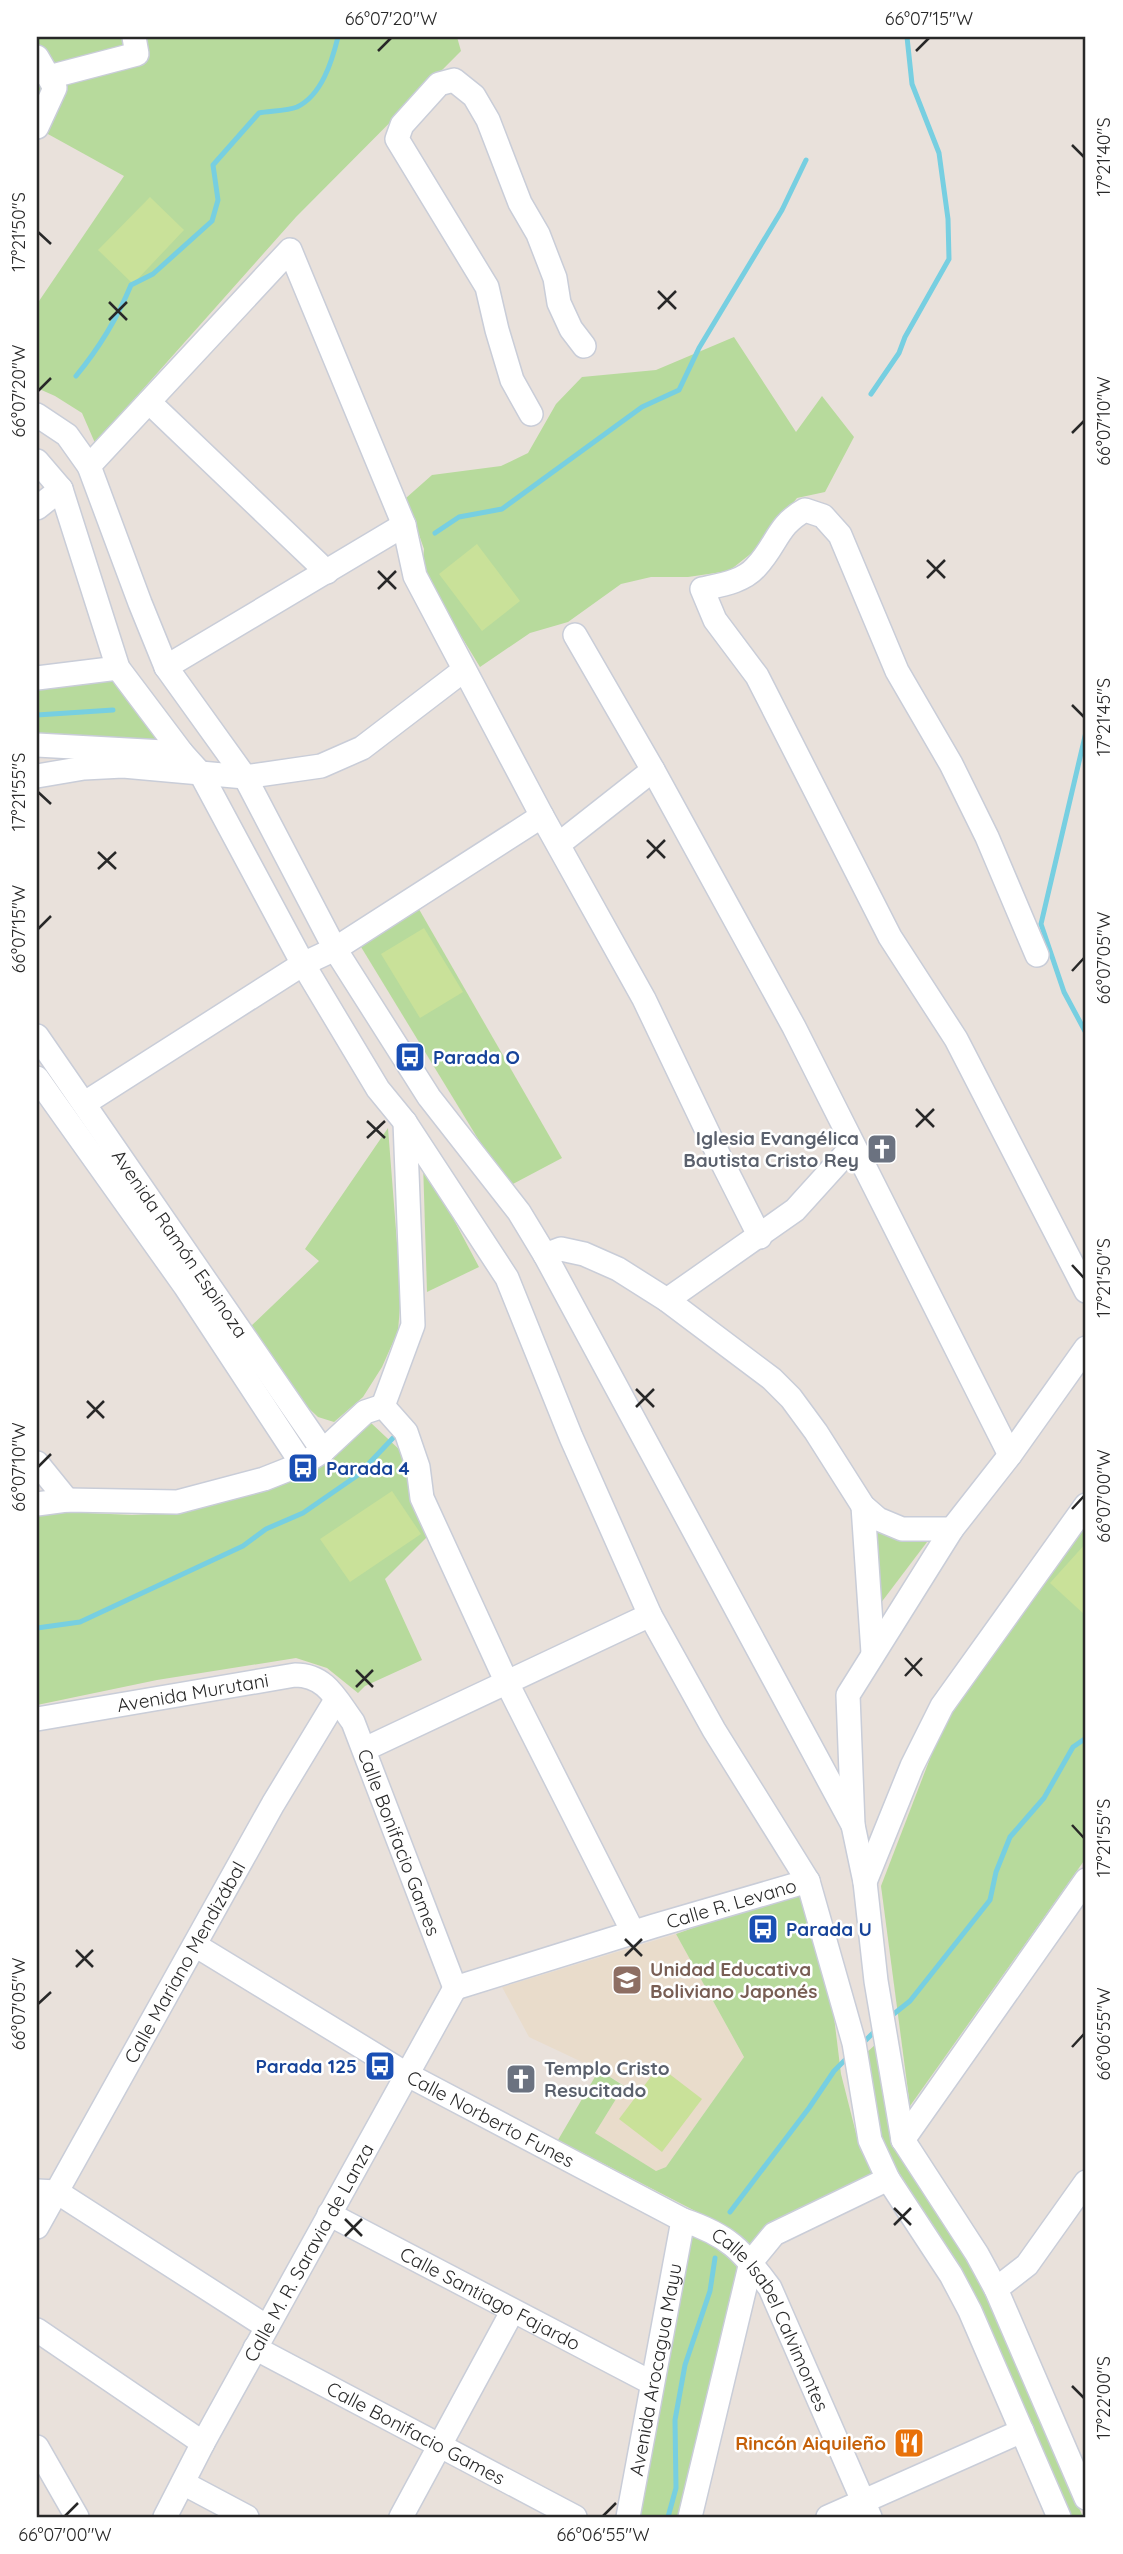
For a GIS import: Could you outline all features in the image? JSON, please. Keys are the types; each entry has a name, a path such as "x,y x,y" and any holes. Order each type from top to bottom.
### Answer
{"street":[{"path":"48,77 137,54 134,37"},
{"path":"37,57 55,88 37,127"},
{"path":"531,414 512,380 487,286 397,139 402,125 439,84 454,80 474,96 488,120 520,204 538,234 555,278 559,303 571,329 584,346"},
{"path":"89,466 290,250 404,525 415,576 542,816 644,999 760,1237"},
{"path":"149,402 327,572"},
{"path":"37,415 66,435 89,466 166,667 245,778 335,949 411,1070 519,1212 545,1255 853,1825"},
{"path":"37,461 61,489 118,668 201,774 303,964 378,1089 405,1122 507,1278 571,1437 650,1615 715,1730 808,1881 856,2052 870,2140 888,2179 951,2275 970,2311 1059,2517"},
{"path":"37,508 61,489"},
{"path":"1037,955 988,836 951,764 897,671 840,535 823,516 805,510 788,519 755,569 730,583 702,589 715,620 757,676 890,937 957,1040 1086,1291"},
{"path":"166,667 404,525"},
{"path":"575,635 653,770 793,1027 1010,1455"},
{"path":"37,678 118,668"},
{"path":"37,776 84,768 123,766 245,778 321,766 362,748 464,670"},
{"path":"37,745 182,753"},
{"path":"559,844 653,770"},
{"path":"85,1103 303,964 335,949 542,816"},
{"name":"Avenida Ramón Espinoza","path":"37,1036 263,1368 323,1451"},
{"path":"378,1089 411,1070"},
{"name":"Avenida Ramón Espinoza","path":"37,1078 185,1286 302,1464"},
{"path":"383,1406 413,1325 405,1122"},
{"path":"667,1300 795,1210 852,1147"},
{"path":"545,1255 561,1250 584,1254 618,1269 667,1300 772,1378 816,1432 863,1506 878,1519 902,1529 952,1529"},
{"path":"1086,1348 1010,1455 952,1529 848,1695 853,1825 865,1882 876,1981 903,2140 977,2254 996,2289 1086,2498"},
{"path":"37,1504 67,1500 177,1502 264,1479 302,1464 323,1451 365,1412 383,1406"},
{"path":"383,1406 406,1432 418,1467 422,1498 507,1683 633,1932"},
{"path":"37,1464 67,1500"},
{"path":"865,1882 912,1766 942,1706 1086,1504"},
{"path":"863,1506 873,1653"},
{"path":"365,1749 650,1615"},
{"name":"Avenida Murutani","path":"37,1719 295,1675 310,1675 325,1685 337,1700"},
{"name":"Calle Bonifacio Games","path":"337,1700 353,1721 365,1749 455,1988"},
{"name":"Calle Mariano Mendizábal","path":"37,2227 47,2191 195,1945 273,1804 337,1700"},
{"path":"903,2140 1086,1880"},
{"name":"Calle R. Levano","path":"455,1988 808,1881"},
{"name":"Calle Norberto Funes","path":"195,1945 408,2075 683,2220"},
{"path":"839,1990 876,1981"},
{"name":"Calle M. R. Saravia de Lanza","path":"165,2517 255,2348 455,1988"},
{"path":"690,2517 751,2262 774,2234 888,2179"},
{"path":"996,2289 1027,2265 1086,2182"},
{"path":"47,2191 267,2327"},
{"name":"Calle Santiago Fajardo","path":"329,2214 652,2383"},
{"name":"Calle Isabel Calvimontes","path":"683,2220 711,2229 730,2242 751,2262 770,2288 867,2510"},
{"name":"Avenida Arocagua Mayu","path":"628,2517 683,2220"},
{"path":"401,2517 512,2312"},
{"path":"37,2330 203,2443"},
{"name":"Calle Bonifacio Games","path":"255,2348 575,2517"},
{"path":"828,2517 867,2510 1022,2431"},
{"path":"37,2447 77,2517"},
{"path":"183,2483 247,2517"}],"shaded area":[{"path":"676,1934 744,2057 666,2167 656,2171 595,2133 624,2085 599,2070 529,2037 502,1987"}],"green space":[{"path":"37,37 457,37 461,51 296,217 95,443 82,413 37,388 37,304 124,176 37,128"},
{"path":"150,197 184,230 133,284 98,250"},
{"path":"734,337 796,432 822,396 854,437 825,492 797,498 753,552 729,571 688,577 651,577 621,584 568,622 530,633 480,667 422,572 424,549 406,498 432,475 501,466 528,453 556,404 582,377 656,370"},
{"path":"477,544 520,601 482,631 439,574"},
{"path":"117,678 166,740 37,733 37,689"},
{"path":"416,904 562,1158 511,1185 497,1170 358,942"},
{"path":"424,928 463,992 420,1018 381,954"},
{"path":"388,1128 401,1294 398,1331 382,1367 363,1397 334,1422 318,1417 301,1401 250,1327 319,1261 305,1249"},
{"path":"423,1162 479,1267 427,1292"},
{"path":"370,1422 403,1453 409,1471 410,1495 430,1534 385,1579 422,1660 365,1686 358,1693 327,1668 296,1658 157,1680 37,1705 37,1513 176,1513"},
{"path":"392,1491 421,1534 350,1582 320,1539"},
{"path":"1086,1522 1086,1858 910,2106 881,1886 949,1709"},
{"path":"873,1532 927,1542 874,1612"},
{"path":"1086,1543 1086,1616 1050,1583"},
{"path":"789,1894 805,1898 828,1968 841,2074 860,2149 875,2177 750,2246 728,2228 558,2140 599,2070 624,2086 595,2133 656,2171 666,2167 744,2057 676,1934"},
{"path":"876,2044 890,2125 982,2285 1083,2517 1069,2517 969,2283 884,2149 874,2120 865,2054"},
{"path":"659,2066 702,2099 662,2152 619,2119"},
{"path":"693,2232 707,2236 741,2267 681,2517 636,2517 678,2296"}],"waterway":[{"path":"76,376 107,332 131,285 153,274 212,221 218,200 213,165 259,113 297,107 306,102 329,67 338,37"},
{"path":"871,394 899,353 905,337 949,259 948,219 939,153 912,84 907,37"},
{"path":"435,533 459,517 502,509 642,407 679,390 699,348 782,210 806,160"},
{"path":"37,715 113,710"},
{"path":"1086,732 1041,924 1064,992 1086,1033"},
{"path":"37,1628 80,1622 243,1546 266,1529 303,1513 358,1475 393,1438"},
{"path":"890,2017 910,2001 990,1900 996,1872 1010,1837 1044,1798 1073,1747 1086,1738"},
{"path":"860,2046 878,2028"},
{"path":"730,2212 834,2071 850,2055"},
{"path":"668,2517 676,2488 675,2420 685,2365 710,2291 715,2258"}],"place":[{"name":"Parada O","path":"410,1057"},
{"name":"Iglesia Evangélica Bautista Cristo Rey","path":"882,1149"},
{"name":"Parada 4","path":"303,1468"},
{"name":"Parada U","path":"763,1929"},
{"name":"Unidad Educativa Boliviano Japonés","path":"627,1980"},
{"name":"Parada 125","path":"380,2066"},
{"name":"Templo Cristo Resucitado","path":"521,2079"},
{"name":"Rincón Aiquileño","path":"909,2443"}]}
